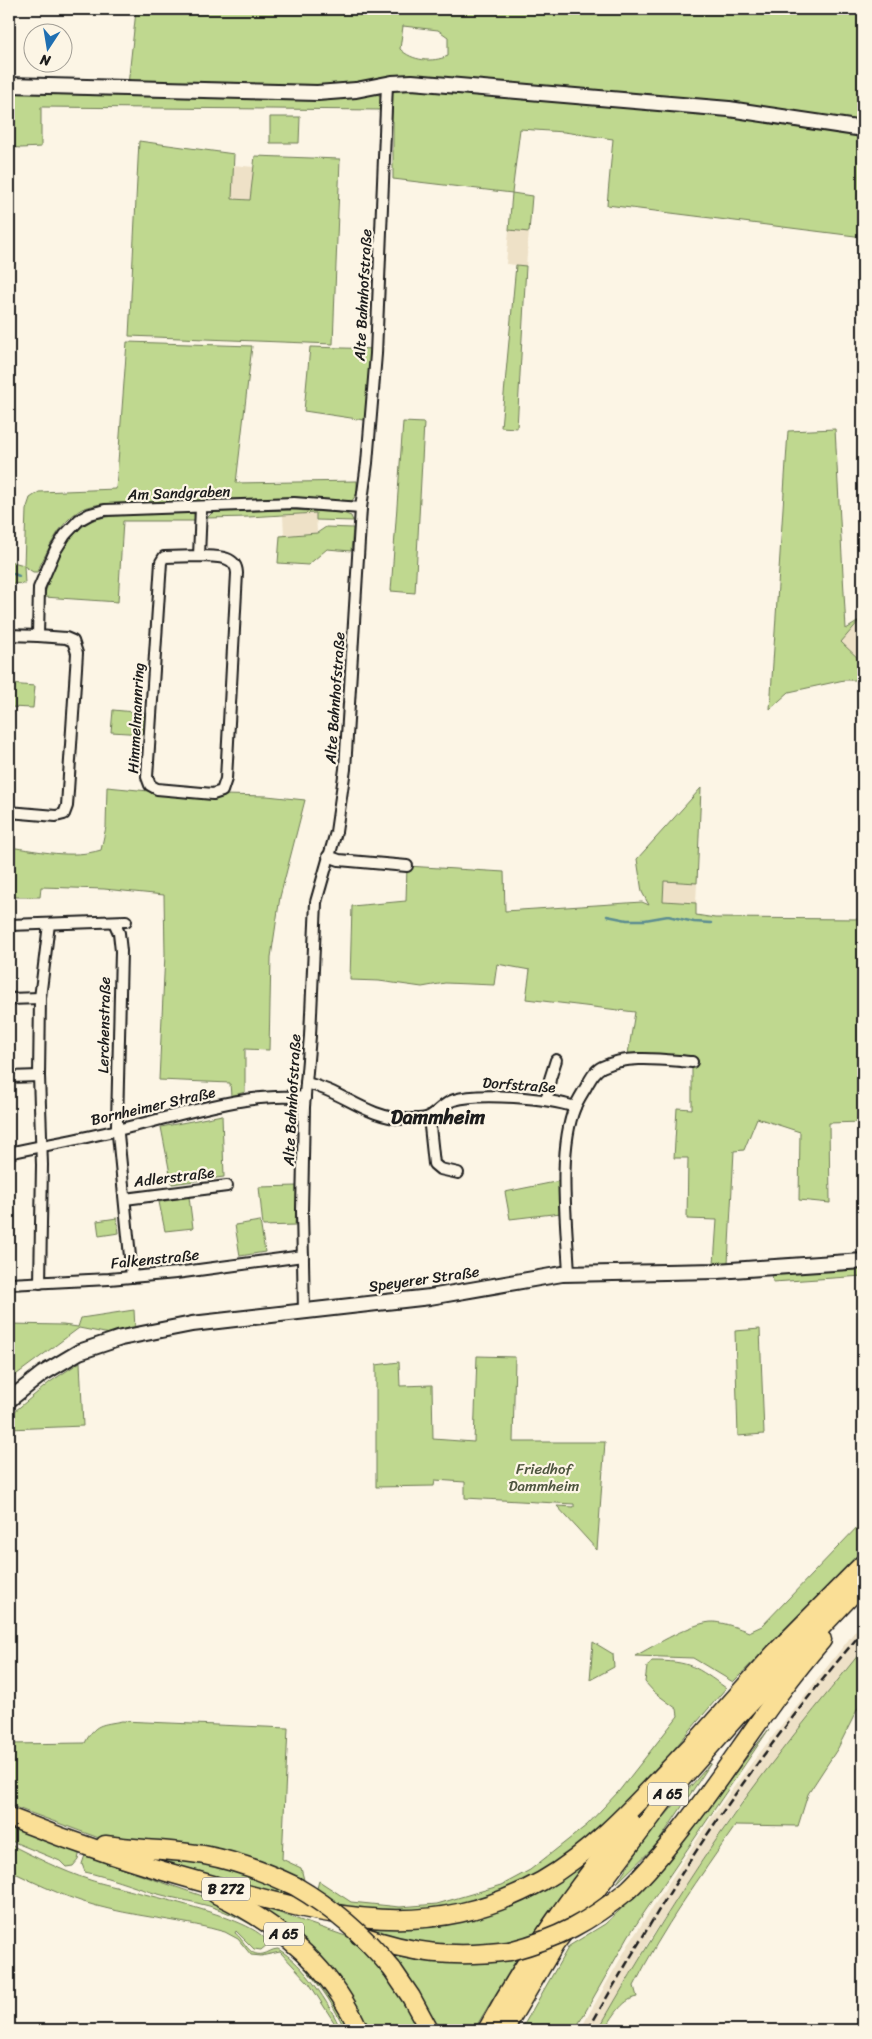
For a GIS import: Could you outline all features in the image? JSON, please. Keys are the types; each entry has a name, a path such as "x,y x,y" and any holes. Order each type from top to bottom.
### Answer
{"highway":[{"name":"A 65","path":"277,1902 344,1916 402,1920 456,1913 493,1903 542,1881 595,1843 695,1742 775,1653 863,1564"},
{"name":"A 65","path":"504,2030 555,1944 674,1787 736,1717 863,1583"},
{"name":"A 65","path":"277,1902 389,1946 428,1954 463,1956 510,1951 537,1944 574,1928 590,1919 628,1890 647,1872 716,1784 816,1647 863,1592"},
{"name":"A 65","path":"487,2030 551,1928 606,1852 695,1742"},
{"name":"B 272","path":"9,1817 60,1837 175,1875 277,1902"},
{"path":"60,1837 112,1846 203,1855 250,1867 295,1886 331,1909 364,1937 392,1969 411,1997 429,2030"},
{"name":"A 65","path":"175,1875 245,1908 287,1936 306,1954 329,1981 355,2020 359,2030"}],"street":[{"path":"9,85 325,92 356,90 406,82 427,83 729,109 863,129"},
{"name":"Alte Bahnhofstraße","path":"304,1312 305,1098 316,902 338,819 345,769 361,508 367,463 376,354 387,84"},
{"name":"Am Sandgraben","path":"38,636 39,588 60,542 75,524 90,514 105,510 294,503 361,508"},
{"path":"199,556 201,507"},
{"name":"Himmelmannring","path":"166,556 199,556 232,560 236,564 237,573 226,779 222,791 213,794 157,789 150,785 148,777 161,562 166,556"},
{"path":"9,635 66,638 72,641 76,653 67,806 64,814 56,816 9,812"},
{"path":"328,856 348,861 407,866"},
{"path":"9,926 126,921"},
{"name":"Lerchenstraße","path":"114,922 119,933 121,951 118,1130"},
{"path":"40,1283 42,1146 39,1076 40,998 49,924"},
{"path":"9,999 40,998"},
{"path":"547,1100 550,1079 556,1060"},
{"path":"569,1274 565,1214 565,1170 570,1128 575,1107 595,1072 612,1063 634,1060 692,1062"},
{"path":"9,1076 39,1076"},
{"path":"306,1082 317,1085 360,1108 380,1116 406,1119 429,1117 434,1164 440,1169 458,1173"},
{"name":"Bornheimer Straße","path":"9,1153 254,1099 273,1097 305,1098"},
{"name":"Dorfstraße","path":"429,1117 451,1101 466,1097 514,1097 547,1100 575,1107"},
{"name":"Adlerstraße","path":"118,1130 132,1277"},
{"name":"Adlerstraße","path":"125,1199 227,1186"},
{"name":"Falkenstraße","path":"9,1284 132,1277 194,1271 303,1256"},
{"name":"Speyerer Straße","path":"9,1400 56,1365 79,1352 107,1342 192,1324 430,1297 569,1274 718,1271 863,1261"}],"shaded area":[{"path":"233,165 254,167 250,200 232,199"},
{"path":"509,230 529,232 526,266 506,264"},
{"path":"316,513 317,533 284,535 283,515"},
{"path":"863,617 863,663 840,642"},
{"path":"664,881 697,883 696,903 663,901"},
{"path":"863,1621 863,1649 735,1811 651,1938 598,2030 580,2030 630,1942 710,1820 747,1769"}],"green space":[{"path":"129,9 863,9 863,237 607,205 613,139 564,132 520,129 512,193 393,179 393,121 386,120 386,84 356,90 128,85 136,11","holes":["403,26 438,30 448,37 448,56 435,60 423,60 410,56 400,49"]},
{"path":"9,88 373,93 382,96 381,110 41,107 41,147 21,148 9,147"},
{"path":"270,117 300,117 299,143 270,143"},
{"path":"139,141 234,154 232,199 250,200 255,156 340,159 333,344 129,336"},
{"path":"512,193 532,196 529,232 509,230"},
{"path":"516,265 526,266 517,428 501,427"},
{"path":"127,342 252,346 236,483 357,481 357,493 352,501 293,497 94,505 82,509 67,521 55,537 37,572 33,572 24,566 25,584 9,583 9,561 24,565 26,510 30,498 39,492 116,489"},
{"path":"310,347 376,349 371,421 304,411"},
{"path":"403,422 424,423 415,593 391,591"},
{"path":"835,429 846,629 859,621 841,642 863,663 863,678 844,680 789,692 770,709 788,431"},
{"path":"292,510 343,513 351,516 353,521 316,520 316,513 207,518 213,512"},
{"path":"194,513 195,521 123,521 118,602 44,597 55,565 66,544 73,535 91,521 98,518 124,515"},
{"path":"326,527 353,528 351,551 327,549 308,565 278,563 280,536 317,533"},
{"path":"9,684 35,686 33,708 9,707"},
{"path":"113,710 145,713 144,734 111,732"},
{"path":"107,787 180,794 267,796 305,800 280,897 271,957 269,1050 245,1049 245,1092 231,1096 230,1083 159,1080 165,954 164,895 104,889 41,887 40,897 9,897 9,847 67,854 90,853 101,850 106,827"},
{"path":"701,788 697,883 664,881 663,901 696,903 696,915 715,918 863,919 863,1122 829,1123 830,1203 799,1200 800,1132 757,1118 744,1150 734,1151 728,1263 714,1264 717,1220 687,1219 688,1158 674,1158 677,1108 692,1109 692,1063 627,1060 635,1012 526,999 530,970 497,964 494,985 445,983 422,987 379,981 350,980 352,906 406,901 407,866 504,872 505,911 642,902 649,905 642,892 637,859"},
{"path":"222,1115 224,1177 172,1184 161,1127"},
{"path":"560,1181 561,1213 510,1219 505,1192"},
{"path":"297,1186 295,1225 263,1226 259,1187"},
{"path":"189,1197 193,1228 165,1231 159,1202"},
{"path":"117,1218 119,1233 99,1236 97,1221"},
{"path":"260,1221 265,1252 240,1256 235,1225"},
{"path":"863,1266 863,1276 773,1282 772,1273"},
{"path":"134,1310 135,1329 115,1335 79,1328 9,1380 9,1324 78,1327 81,1318"},
{"path":"760,1329 764,1434 738,1436 735,1331"},
{"name":"Friedhof Dammheim","path":"477,1356 515,1357 513,1442 605,1442 597,1550 557,1506 574,1507 574,1504 465,1498 465,1482 435,1480 434,1486 376,1487 376,1365 399,1362 400,1386 432,1385 433,1439 474,1442"},
{"path":"80,1362 83,1426 9,1429 9,1416 50,1382"},
{"path":"863,1521 863,1551 733,1682 693,1658 635,1656 696,1625 714,1622 723,1623 749,1632 762,1626"},
{"path":"593,1642 613,1654 614,1667 590,1680"},
{"path":"863,1649 863,1698 838,1748 808,1794 798,1826 736,1825 657,1944 634,1986 637,1997 622,2006 604,2030 598,2030 664,1920 717,1839 766,1771"},
{"path":"652,1661 685,1664 700,1670 726,1688 640,1789 600,1832 540,1876 451,1910 346,1911 316,1892 319,1881 351,1902 400,1907 437,1904 502,1885 530,1870 587,1825 619,1791 678,1716 677,1709 654,1692 645,1682 647,1667"},
{"path":"122,1721 288,1728 282,1859 301,1868 305,1884 99,1838 9,1805 9,1744 85,1743 96,1728 104,1724"},
{"path":"769,1729 629,1935 575,2030 521,2030 569,1946 605,1924 649,1883"},
{"path":"711,1763 657,1844 617,1883 650,1833"},
{"path":"9,1823 80,1850 78,1860 73,1866 66,1867 60,1861 9,1840"},
{"path":"9,1844 90,1880 216,1914 259,1934 268,1944 261,1950 254,1949 236,1931 235,1933 250,1951 254,1953 263,1954 278,1949 297,1964 323,1996 341,2030 339,2030 309,1983 280,1952 261,1956 251,1955 238,1939 225,1932 109,1909 57,1892 9,1870"},
{"path":"86,1852 126,1870 223,1903 303,1957 353,2030 345,2030 322,1989 307,1971 290,1954 252,1925 231,1914 209,1906 154,1893 85,1872 82,1864"},
{"path":"139,1854 193,1859 271,1882 308,1904 195,1874"},
{"path":"591,1856 592,1858 547,1914 532,1937 491,1947 393,1942 360,1926 544,1889 573,1871"},
{"path":"245,1901 357,1940 400,1990 421,2030 362,2030 345,1999"},
{"path":"386,1952 420,1960 466,1964 516,1960 474,2030 437,2030"}],"waterway":[{"path":"9,572 19,576"},
{"path":"607,916 627,920 645,920 668,916 694,922 711,923"}],"railway":[{"path":"588,2030 664,1902 718,1818 788,1723 863,1631"}],"district":[{"name":"Dammheim","path":"438,1117"}]}
